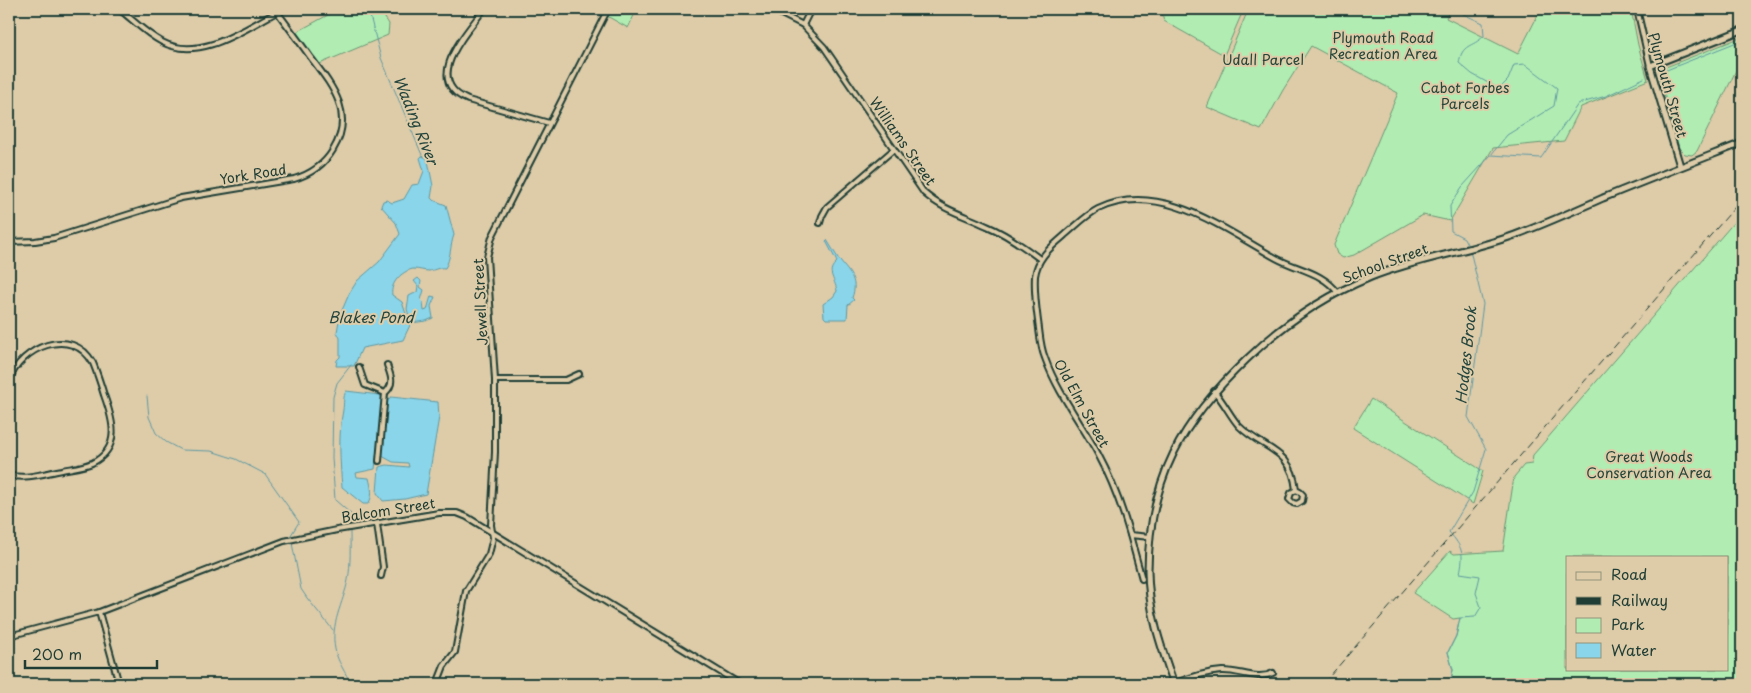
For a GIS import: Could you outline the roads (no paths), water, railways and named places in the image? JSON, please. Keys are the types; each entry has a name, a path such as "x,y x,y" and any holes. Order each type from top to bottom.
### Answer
{"street":[{"path":"119,9 162,42 171,46 190,49 210,46 276,10"},
{"path":"484,9 450,58 447,70 451,87 457,94 468,100 549,123"},
{"name":"Jewell Street","path":"437,684 440,673 455,652 463,598 469,584 489,554 493,538 495,380 487,257 489,248 492,237 608,9"},
{"name":"Williams Street","path":"771,9 803,26 824,47 893,150 924,193 933,202 1012,238 1040,259"},
{"path":"803,26 811,9"},
{"name":"Plymouth Street","path":"1637,9 1650,66 1680,166"},
{"name":"York Road","path":"9,242 54,238 174,199 294,179 318,167 331,154 339,138 342,121 340,103 333,86 276,10"},
{"path":"1650,66 1742,30"},
{"name":"School Street","path":"1173,684 1152,609 1148,571 1150,537 1159,490 1168,464 1182,435 1214,391 1272,336 1338,292 1408,264 1525,231 1680,166 1742,143"},
{"path":"820,223 825,210 893,150"},
{"path":"1040,259 1086,217 1097,210 1120,202 1166,203 1209,220 1279,260 1322,277 1338,292"},
{"name":"Old Elm Street","path":"1040,259 1035,277 1035,305 1039,338 1045,359 1099,456 1121,507 1142,579"},
{"path":"9,381 17,365 32,351 51,344 74,346 85,352 93,363 113,425 112,439 108,448 102,456 89,464 32,476 19,477 9,475"},
{"path":"379,461 386,392 390,388 392,380 387,365"},
{"path":"359,367 365,385 386,392"},
{"path":"495,380 566,380 579,374"},
{"path":"1214,391 1240,427 1287,462 1293,473 1296,490"},
{"name":"Balcom Street","path":"9,636 98,612 284,541 340,529 452,512 468,517 740,684"},
{"path":"377,524 383,567 381,576"},
{"path":"1130,535 1150,537"},
{"path":"98,612 119,684"},
{"path":"1173,684 1212,672 1225,671 1260,676 1273,673"}],"water":[{"name":"Blakes Pond","path":"422,156 427,158 428,161 433,186 431,198 446,205 454,235 445,268 429,271 413,269 405,272 395,282 392,295 402,302 407,317 409,316 407,309 409,296 417,292 418,286 414,281 418,278 421,281 420,287 424,290 421,300 424,311 427,310 431,296 435,297 431,306 433,318 411,323 403,340 362,348 354,366 336,366 337,360 340,357 340,338 337,332 340,315 349,294 357,281 379,262 400,234 396,223 381,206 383,201 387,200 392,203 404,199 412,185 419,184 424,171 420,158"},
{"path":"827,240 853,281 854,291 852,298 854,300 848,305 847,319 826,319 824,317 823,304 833,297 837,291 831,272 837,262"},
{"path":"346,391 380,395 383,399 375,469 356,473 357,477 369,478 371,495 368,504 363,504 342,487 340,429"},
{"path":"391,397 438,402 439,417 426,494 405,499 383,501 377,493 379,467 387,465 409,467 408,463 393,462 382,456 387,400"}],"waterway":[{"name":"Wading River","path":"363,9 370,16 381,58 422,155"},
{"name":"Hodges Brook","path":"1462,9 1463,14 1483,23 1484,36 1465,49 1460,57 1459,63 1472,74 1499,89 1508,80 1514,65 1525,64 1557,88 1554,106 1507,135 1462,187 1450,206 1451,231 1464,238 1468,246"},
{"path":"1659,73 1742,40"},
{"path":"1491,155 1541,158 1578,104 1606,96 1644,78"},
{"name":"Hodges Brook","path":"1450,684 1453,670 1448,652 1456,636 1460,618 1475,617 1481,607 1476,593 1480,576 1460,573 1462,560 1460,547 1449,532 1473,492 1486,449 1468,417 1483,304 1470,250"},
{"name":"Wading River","path":"351,365 337,383 333,397 332,458 335,500 351,514 351,525"},
{"path":"147,396 149,417 156,433 166,442 181,450 211,451 236,459 265,474 299,522 291,535"},
{"name":"Wading River","path":"350,529 349,574 334,631 334,640 338,658 351,684"},
{"path":"292,543 301,589 333,630"}],"railway":[{"path":"1323,684 1742,199"}],"park label":[{"name":"Plymouth Road Recreation Area","path":"1383,46"},
{"name":"Udall Parcel","path":"1263,59"},
{"name":"Cabot Forbes Parcels","path":"1465,95"},
{"name":"Great Woods Conservation Area","path":"1649,464"}]}
